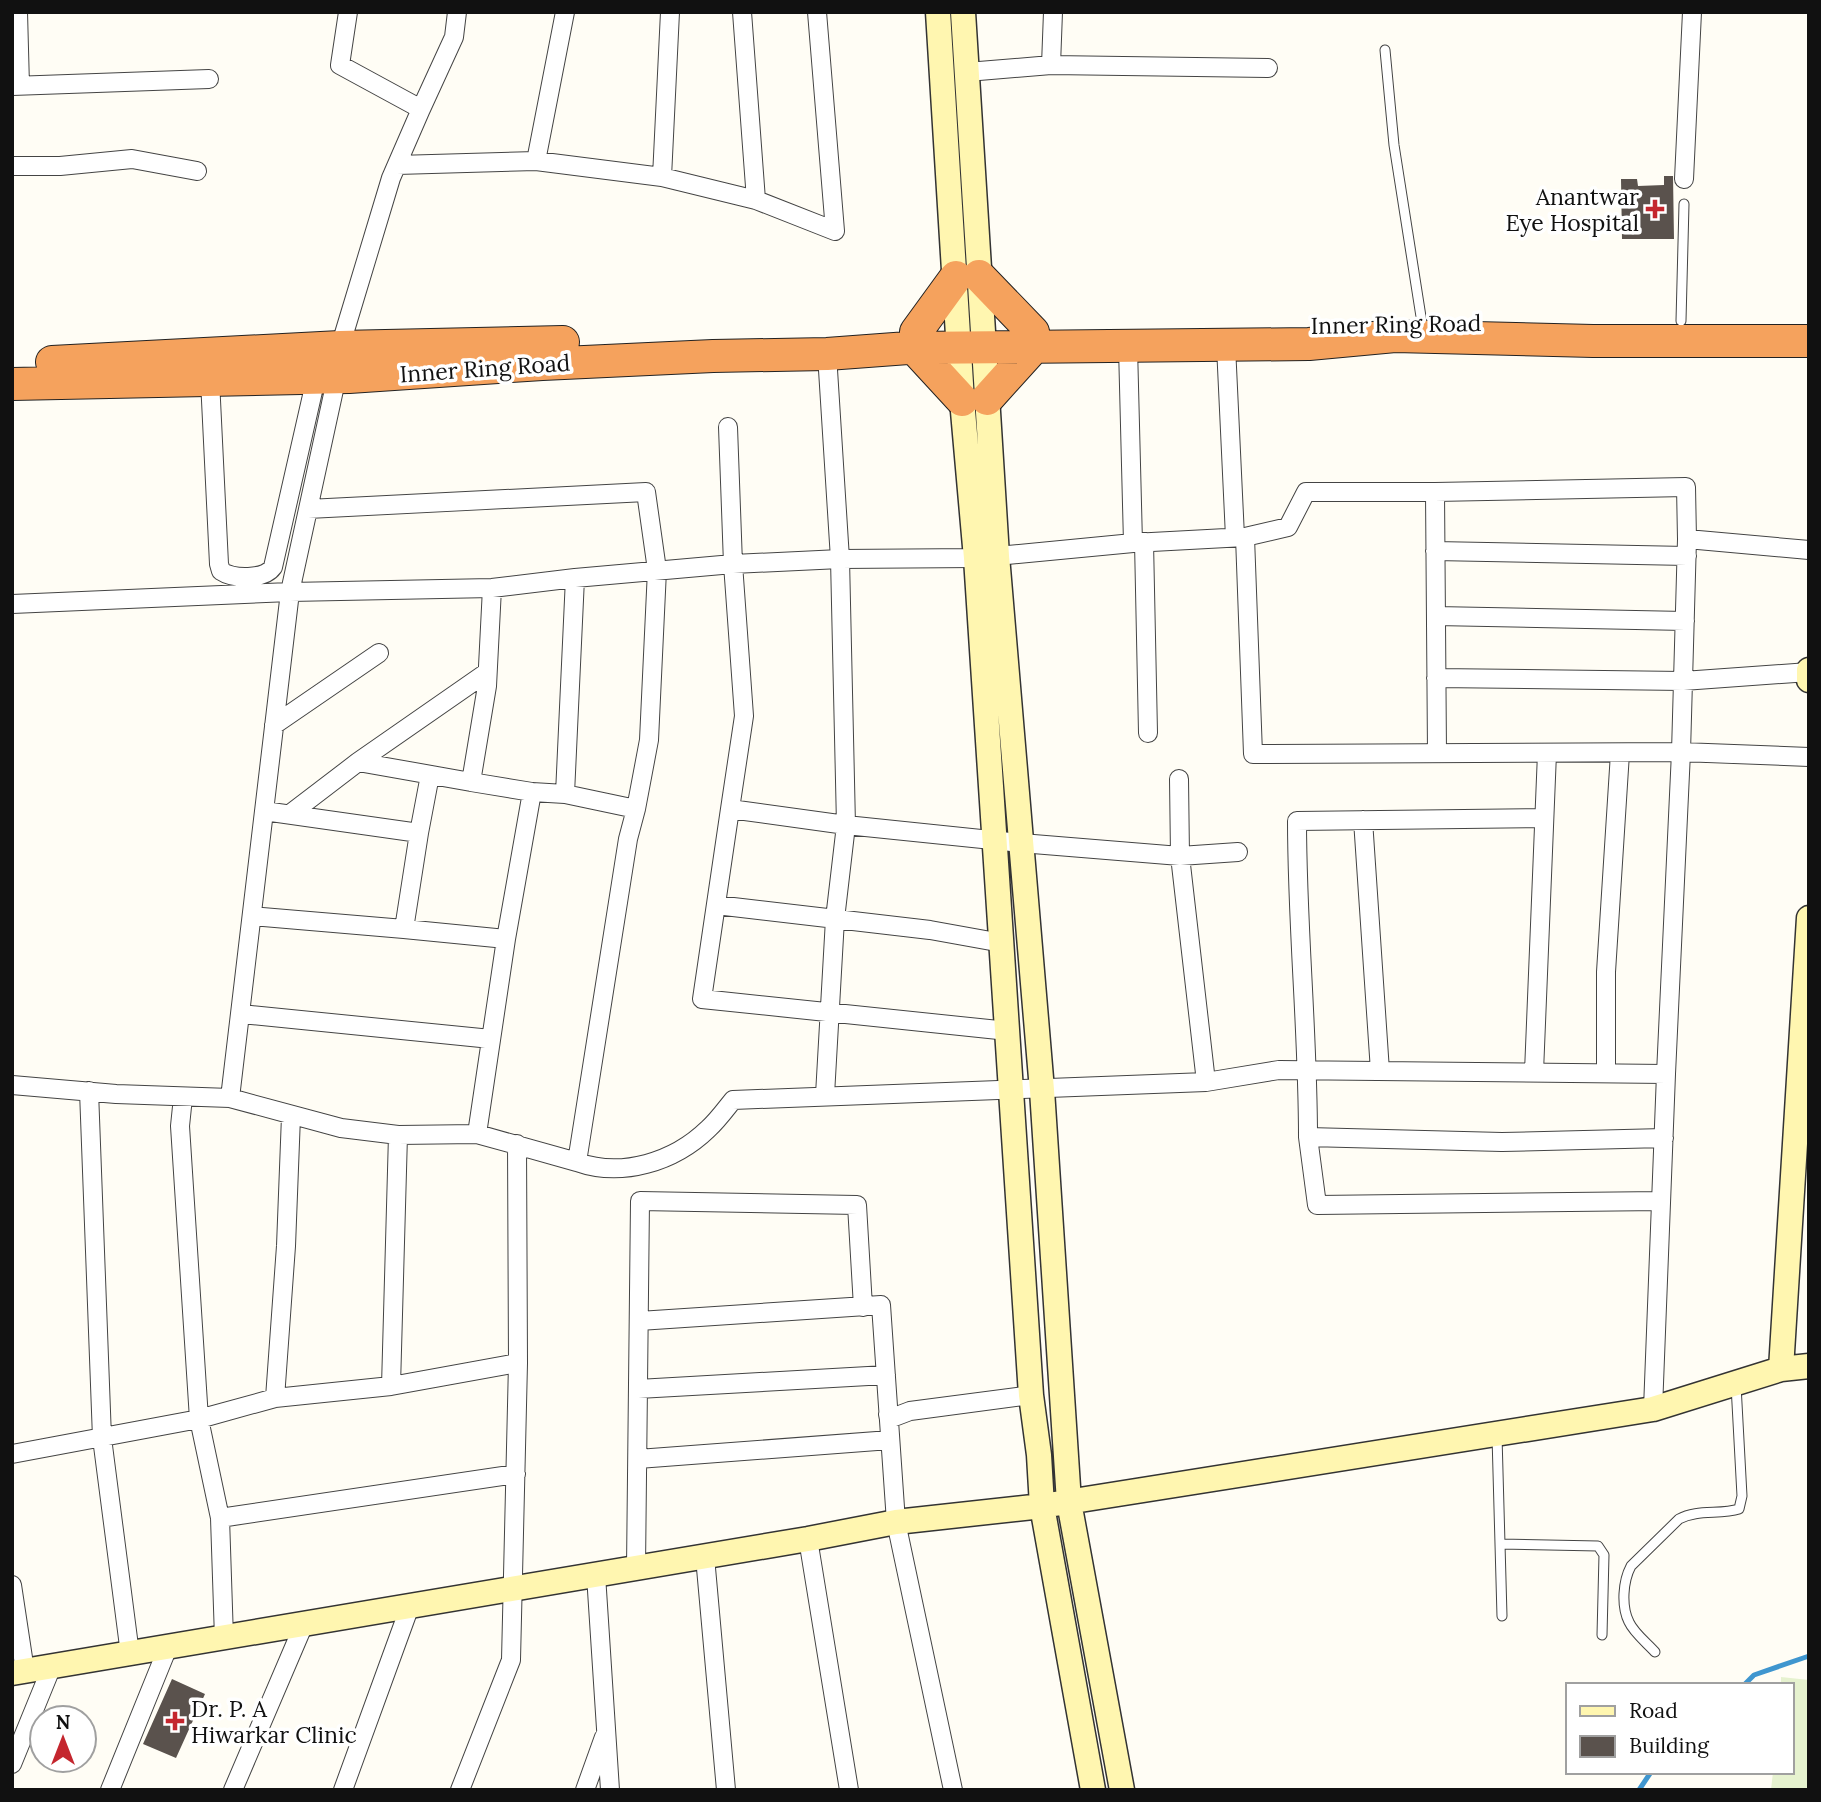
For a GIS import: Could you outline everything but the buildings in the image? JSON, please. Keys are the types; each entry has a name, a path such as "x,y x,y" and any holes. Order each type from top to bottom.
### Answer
{"highway":[{"path":"967,277 1033,340 974,399 916,341 967,277"},
{"name":"Inner Ring Road","path":"1033,340 1422,323 1681,321 1809,326"},
{"name":"Inner Ring Road","path":"12,384 210,380 331,367 971,339 1033,340 1128,347 1309,344 1395,336 1630,342 1809,341"},
{"name":"Inner Ring Road","path":"12,364 331,367 541,363 827,354 916,341"}],"street":[{"path":"18,12 16,86 209,79"},
{"path":"348,12 340,65 421,109"},
{"path":"210,380 219,564 221,571 227,575 262,576 273,568 331,367 391,178 454,37 457,12"},
{"path":"536,161 565,12"},
{"path":"662,177 670,12"},
{"path":"742,12 756,200"},
{"path":"397,165 536,161 662,177 756,200 835,231 817,12"},
{"path":"937,12 967,277 986,557 1021,843 1042,1090 1069,1502 1122,1790"},
{"path":"962,12 967,72 967,277"},
{"path":"1051,65 1053,12"},
{"path":"1684,179 1692,12"},
{"path":"967,72 1051,65 1268,68"},
{"path":"12,166 60,166 132,159 197,171"},
{"path":"1226,346 1253,754 1681,752 1809,757"},
{"path":"1128,347 1148,733"},
{"path":"825,1095 835,919 846,825 840,559 827,354"},
{"path":"230,1098 290,592 308,509 331,367"},
{"path":"728,427 733,565 744,716 702,999 1008,1031"},
{"path":"12,604 290,592 492,588 657,570 840,559 986,557 1240,537 1288,527 1306,492 1686,487 1687,547 1681,752 1653,1409"},
{"path":"308,509 646,492 657,570 649,740 626,853 577,1162"},
{"path":"1435,492 1437,753"},
{"path":"1435,551 1687,547 1809,550"},
{"path":"986,557 994,840 1031,1395 1042,1506 1093,1790"},
{"path":"565,794 575,578"},
{"path":"471,782 487,686 492,588"},
{"path":"1436,615 1685,621"},
{"path":"274,724 379,653"},
{"path":"1436,678 1683,681 1809,671 1809,680"},
{"path":"290,814 358,762 486,673"},
{"path":"1534,1072 1546,752"},
{"path":"1606,1073 1606,972 1620,752"},
{"path":"358,762 532,792 565,794 636,809"},
{"path":"404,929 430,775"},
{"path":"1179,779 1180,856 1206,1082"},
{"path":"477,1134 506,939 532,792"},
{"path":"730,809 846,825 1021,843 1180,856 1238,852"},
{"path":"264,811 419,833"},
{"path":"1544,818 1297,821 1297,900 1308,1070 1308,1138 1317,1205 1661,1201"},
{"path":"1363,820 1380,1071"},
{"path":"716,905 930,930 1002,943"},
{"path":"252,916 506,939"},
{"path":"1781,1369 1809,918"},
{"path":"241,1014 491,1039"},
{"path":"12,1085 230,1098 341,1128 398,1135 477,1134 593,1168 631,1168 670,1157 708,1130 733,1100 1206,1082 1279,1070 1666,1074"},
{"path":"89,1091 103,1438 130,1654"},
{"path":"183,1097 180,1126 199,1419 219,1518 224,1638"},
{"path":"275,1398 286,1246 291,1116"},
{"path":"391,1386 398,1135"},
{"path":"1308,1138 1502,1142 1664,1138"},
{"path":"460,1790 511,1660 518,1363 517,1144"},
{"path":"636,1568 640,1201 857,1205 863,1307"},
{"path":"639,1321 881,1305 896,1522 953,1790"},
{"path":"12,1454 199,1419 275,1398 391,1386 518,1363"},
{"path":"12,1585 18,1672 705,1557 896,1522 1069,1502 1653,1409 1781,1369 1809,1366"},
{"path":"638,1390 886,1375"},
{"path":"888,1414 889,1419 910,1411 1031,1395"},
{"path":"638,1459 890,1440"},
{"path":"219,1518 516,1474"},
{"path":"808,1539 849,1790"},
{"path":"705,1557 726,1790"},
{"path":"596,1575 610,1790"},
{"path":"343,1790 410,1606"},
{"path":"233,1790 304,1624"},
{"path":"110,1790 168,1647"},
{"path":"12,1764 52,1667"},
{"path":"585,1790 606,1729"}],"lane":[{"path":"1385,50 1394,145 1422,323"},
{"path":"1681,321 1684,204"},
{"path":"1655,1652 1629,1622 1625,1604 1627,1574 1631,1566 1679,1519 1686,1515 1739,1508 1742,1496 1736,1383"},
{"path":"1497,1434 1502,1616"},
{"path":"1500,1544 1602,1548 1602,1634"}],"green space":[{"path":"1781,1677 1809,1680 1809,1790 1771,1790 1773,1774 1793,1774 1793,1683 1781,1683"}],"waterway":[{"path":"1746,1683 1754,1675 1809,1656"},
{"path":"1639,1790 1650,1774"}],"place":[{"name":"Anantwar Eye Hospital","path":"1655,209"},
{"name":"Dr. P. A Hiwarkar Clinic","path":"175,1721"}]}
